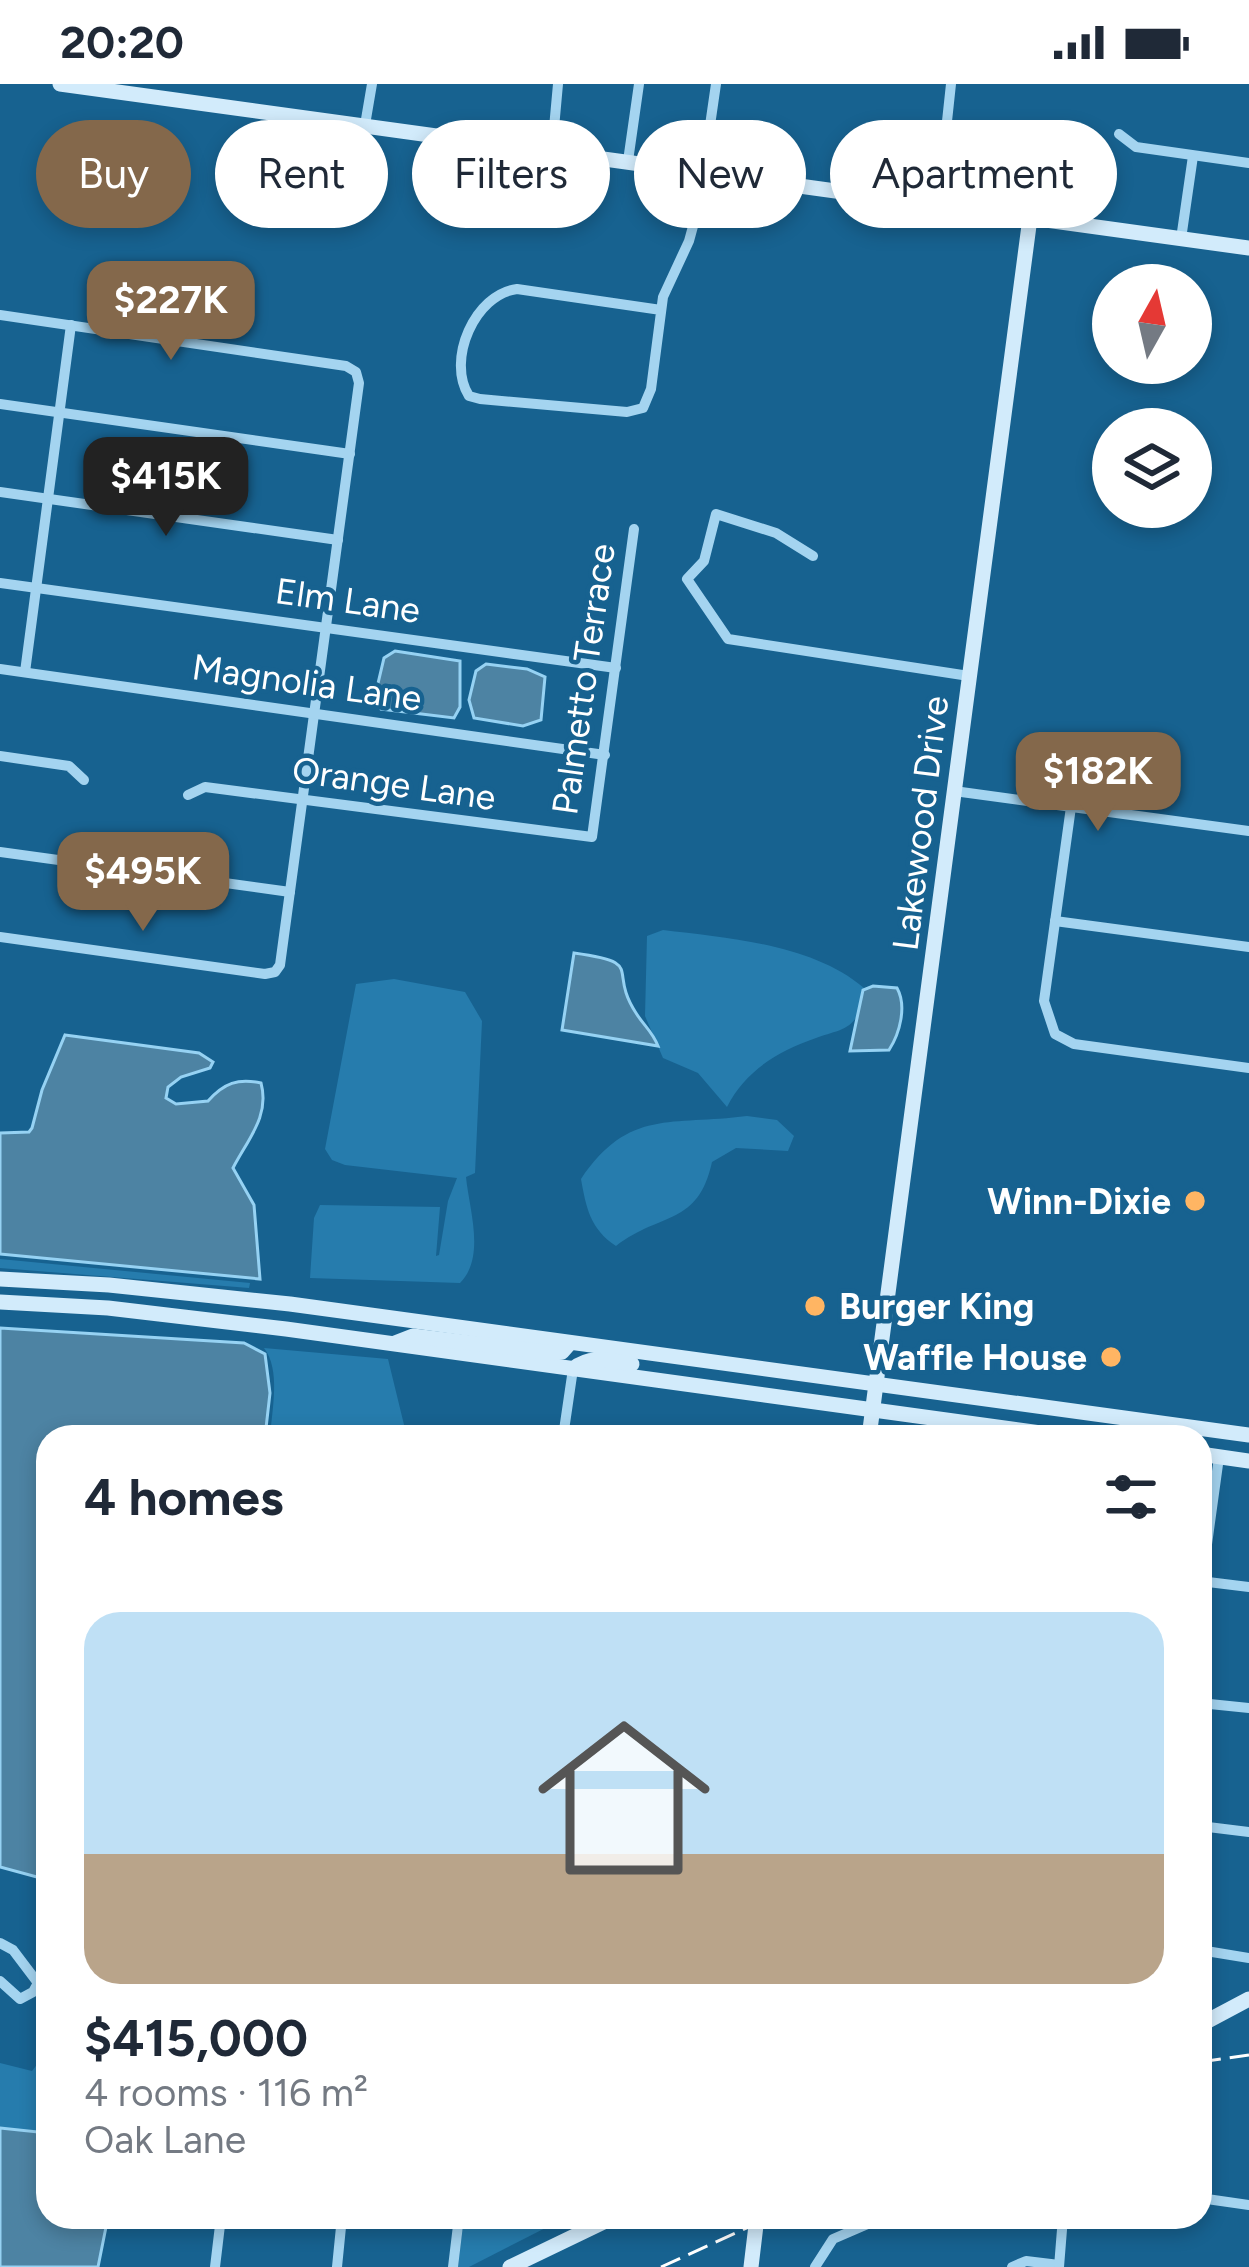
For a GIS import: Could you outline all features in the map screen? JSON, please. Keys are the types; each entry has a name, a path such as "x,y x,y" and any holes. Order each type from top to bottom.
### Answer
{"main road":[{"path":"60,84 328,120"},
{"path":"610,158 634,162"},
{"name":"Lakewood Drive","path":"871,1425 1029,228"},
{"path":"1102,228 1249,248"},
{"path":"0,1279 290,1304 1167,1425"},
{"path":"0,1302 190,1316 979,1425"},
{"path":"392,1344 413,1336 553,1353 569,1344"},
{"path":"573,1369 594,1359 658,1367 695,1362"},
{"path":"1212,1431 1249,1436"},
{"path":"1212,1456 1249,1461"},
{"path":"1212,2019 1249,1999"},
{"path":"510,2267 589,2229"},
{"path":"751,2267 756,2229"}],"street":[{"path":"366,120 372,84"},
{"path":"555,120 558,84"},
{"path":"628,161 639,84"},
{"path":"711,120 716,84"},
{"path":"947,120 951,84"},
{"path":"1119,134 1136,147 1249,163"},
{"path":"1181,239 1193,156"},
{"path":"661,310 518,289 502,291 493,296 466,334 460,382 469,396 480,399 627,412 643,408 651,388 668,279 692,228"},
{"path":"0,315 346,366 356,372 359,383 280,965 265,974 0,937"},
{"path":"26,672 71,325"},
{"path":"0,404 350,454"},
{"path":"0,492 338,540"},
{"path":"813,556 776,533 716,514 704,561 687,579 728,639 969,676"},
{"name":"Palmetto Terrace","path":"592,837 634,529"},
{"name":"Elm Lane","path":"0,583 616,668"},
{"name":"Magnolia Lane","path":"0,669 604,755"},
{"path":"0,756 69,766 84,780"},
{"name":"Orange Lane","path":"188,795 205,787 592,837"},
{"path":"954,791 1249,831"},
{"path":"1071,807 1045,1001 1055,1034 1074,1044 1249,1068"},
{"path":"0,852 290,892"},
{"path":"1055,921 1249,947"},
{"path":"564,1425 573,1369"},
{"path":"1212,1511 1220,1457"},
{"path":"1212,1586 1249,1587"},
{"path":"1212,1704 1249,1708"},
{"path":"1212,1827 1249,1832"},
{"path":"0,1943 13,1950 36,1980"},
{"path":"1212,1952 1249,1958"},
{"path":"0,1981 20,1999 36,1987"},
{"path":"1212,2200 1249,2205"},
{"path":"215,2267 220,2229"},
{"path":"337,2267 341,2229"},
{"path":"453,2267 458,2229"},
{"path":"815,2267 833,2239 856,2229"},
{"path":"1012,2267 1026,2261 1059,2266 1063,2229"}],"shaded area":[{"path":"395,651 460,661 460,707 454,718 381,709 375,696 384,658"},
{"path":"486,664 527,669 545,677 541,720 523,726 474,718 469,700 476,671"},
{"path":"663,930 768,946 820,962 864,988 859,1013 844,1028 764,1064 727,1107 698,1073 663,1058 645,1016 647,936"},
{"path":"574,953 618,965 628,998 658,1046 562,1030"},
{"path":"394,979 465,992 482,1021 475,1173 466,1177 474,1246 460,1283 310,1278 314,1218 320,1205 440,1207 439,1255 457,1178 345,1165 332,1160 325,1149 356,984"},
{"path":"897,988 902,1011 896,1036 889,1050 850,1051 863,990"},
{"path":"65,1035 199,1053 213,1062 210,1068 181,1077 168,1087 166,1098 176,1104 208,1101 238,1082 261,1083 260,1117 233,1168 254,1205 260,1279 0,1254 0,1133 32,1128"},
{"path":"747,1116 777,1120 794,1136 788,1151 736,1148 712,1162 698,1197 676,1215 616,1246 600,1232 587,1208 581,1179 616,1141 654,1125"},
{"path":"0,1259 250,1283 249,1288 0,1268"},
{"path":"0,1328 244,1343 265,1354 270,1393 266,1425 36,1425 36,1877 0,1867"},
{"path":"264,1348 388,1359 404,1425 271,1425 274,1379"},
{"path":"0,2063 32,2071 36,2066 36,2132 0,2128"},
{"path":"0,2128 36,2132 36,2229 106,2229 98,2267 0,2267"},
{"path":"463,2229 543,2229 469,2267 458,2267"}],"railway":[{"path":"1212,2060 1249,2055"},
{"path":"661,2267 745,2229"}],"place":[{"name":"Winn-Dixie","path":"1195,1201"},
{"name":"Burger King","path":"815,1306"},
{"name":"Waffle House","path":"1111,1357"}]}
